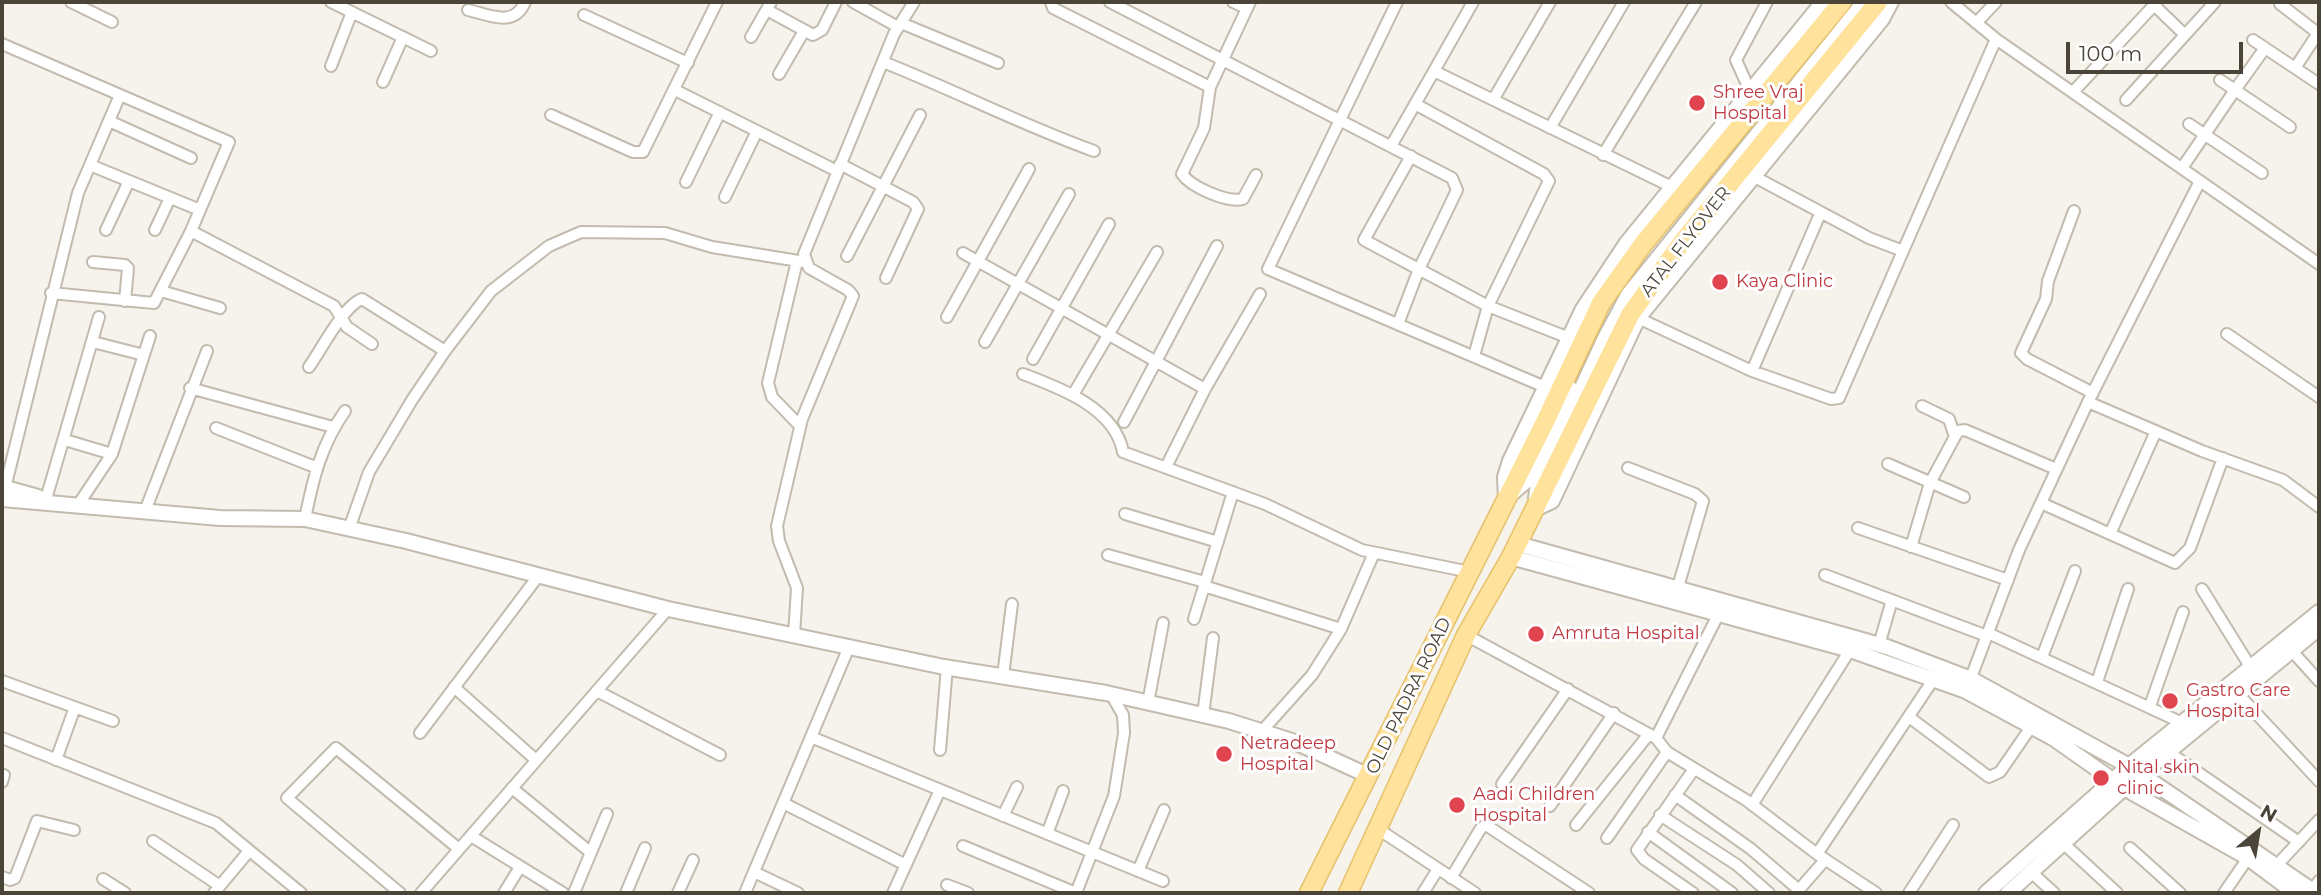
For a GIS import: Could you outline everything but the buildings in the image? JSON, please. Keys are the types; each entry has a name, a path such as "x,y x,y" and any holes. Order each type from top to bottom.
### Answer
{"main road":[{"name":"ATAL FLYOVER","path":"1506,498 1601,303 1643,244 1842,2"},
{"name":"ATAL FLYOVER","path":"1535,509 1630,315 1683,241 1878,2"},
{"name":"OLD PADRA ROAD","path":"1309,893 1506,498"},
{"name":"OLD PADRA ROAD","path":"1348,893 1466,635 1535,509"}],"street":[{"path":"71,2 112,22"},
{"path":"331,2 431,51"},
{"path":"468,10 507,19 519,13 526,2"},
{"path":"551,115 638,153 648,147 717,2"},
{"path":"751,37 769,6 813,35 822,30 836,2"},
{"path":"853,2 899,25 998,63"},
{"path":"800,426 772,397 768,383 801,261 899,25 914,2"},
{"path":"1051,2 1054,8 1210,87"},
{"path":"1110,2 1452,178 1457,190 1419,269 1398,324"},
{"path":"1233,2 1248,5 1210,87 1204,128 1182,174 1191,182 1232,201 1243,199 1255,175"},
{"path":"1397,2 1338,118 1268,269 1545,387"},
{"path":"1391,146 1473,2"},
{"path":"1493,100 1550,2"},
{"path":"1550,128 1624,2"},
{"path":"1603,155 1696,2"},
{"path":"1750,91 1736,60 1767,2"},
{"path":"1506,498 1505,477 1510,461 1599,281 1823,2"},
{"path":"1506,498 1525,482 1623,289 1856,2"},
{"path":"1535,509 1538,483 1628,295 1864,2"},
{"path":"1535,509 1552,501 1638,318 1882,19 1891,2"},
{"path":"1951,2 1996,39 2319,264"},
{"path":"1976,23 1996,2"},
{"path":"2126,100 2215,2"},
{"path":"2073,92 2156,3 2185,35"},
{"path":"2280,4 2318,34 2295,68"},
{"path":"331,66 352,12"},
{"path":"584,15 688,63"},
{"path":"779,74 804,31"},
{"path":"383,82 403,37"},
{"path":"1638,318 1752,371 1831,398 1839,398 1996,39"},
{"path":"2253,40 2319,83"},
{"path":"2,44 229,142 191,231 154,303 51,293"},
{"path":"2182,168 2265,48"},
{"path":"883,62 951,89 1040,132 1094,151"},
{"path":"1434,71 1672,187"},
{"path":"2220,80 2290,127"},
{"path":"675,90 757,131 913,202 918,209 886,278"},
{"path":"120,95 78,193 3,491 78,505 220,518 305,519 349,528 668,609 947,667 1111,694 1203,715 1295,742 1369,776"},
{"path":"1415,104 1544,174 1549,180 1488,306 1474,356"},
{"path":"686,183 720,113"},
{"path":"847,256 920,115"},
{"path":"109,121 191,158"},
{"path":"2189,124 2262,173"},
{"path":"725,197 757,131"},
{"path":"1411,156 1364,240 1488,306 1569,338"},
{"path":"90,164 200,211"},
{"path":"947,317 1029,169"},
{"path":"1753,176 1821,214 1903,251"},
{"path":"106,230 129,181"},
{"path":"1968,685 2008,580 2056,469 2200,181"},
{"path":"985,342 1069,194"},
{"path":"155,229 170,198"},
{"path":"2074,211 2048,281 2046,299 2021,353 2091,397 2156,431 2283,481 2319,507"},
{"path":"1752,371 1821,214"},
{"path":"1033,359 1109,225"},
{"path":"191,231 334,306 347,327 372,344"},
{"path":"349,528 369,472 445,351 491,291 549,246 581,232 665,233 712,247 801,261 814,272 848,290 853,296 800,426 777,526 779,541 797,587 794,635"},
{"path":"1124,422 1217,246"},
{"path":"963,253 1205,389"},
{"path":"1074,393 1157,253"},
{"path":"93,262 125,265 128,268 124,301"},
{"path":"161,291 219,308"},
{"path":"1166,467 1205,389 1260,294"},
{"path":"309,368 342,317 355,302 362,299 445,351"},
{"path":"51,501 99,317"},
{"path":"2227,334 2319,397"},
{"path":"78,505 112,454 150,336"},
{"path":"93,342 144,355"},
{"path":"145,511 190,388 207,351"},
{"path":"1023,374 1074,393 1120,434 1123,452 1233,492 1362,550 1470,572"},
{"path":"190,388 333,428"},
{"path":"1922,406 1949,419 1954,434"},
{"path":"305,519 315,467 333,428 345,411"},
{"path":"216,428 315,467"},
{"path":"1911,547 1930,483 1954,434 1965,430 2056,469"},
{"path":"2110,534 2156,431"},
{"path":"65,440 112,454"},
{"path":"2041,503 2175,562 2190,548 2223,458"},
{"path":"1888,464 1964,497"},
{"path":"1629,468 1695,494 1703,501 1678,587"},
{"path":"1194,619 1233,492"},
{"path":"1125,514 1218,541"},
{"path":"1858,528 2008,580"},
{"path":"1514,551 1678,587 1879,645 1968,685 2129,766 2316,888"},
{"path":"1514,551 1717,615 1850,650 1933,680 1968,685 2031,727 2053,737 2119,785 2248,859 2295,893"},
{"path":"1262,731 1312,675 1341,629 1374,553"},
{"path":"1108,555 1341,629"},
{"path":"2042,657 2074,571"},
{"path":"420,733 539,575"},
{"path":"1825,575 1987,634 2198,730"},
{"path":"2097,682 2128,589"},
{"path":"2202,589 2251,668"},
{"path":"1879,645 1892,600"},
{"path":"1576,825 1652,736 1727,601"},
{"path":"1003,676 1012,604"},
{"path":"425,892 459,849 668,609"},
{"path":"2150,706 2183,612"},
{"path":"2008,893 2063,843 2119,785 2129,766 2319,612"},
{"path":"1148,703 1163,623"},
{"path":"1466,635 1652,736 1667,752 1752,805 1821,857 1876,893"},
{"path":"1986,893 2119,785 2143,775 2291,651 2316,635"},
{"path":"1203,715 1213,638"},
{"path":"745,893 849,647"},
{"path":"1752,805 1850,650"},
{"path":"2291,651 2319,681"},
{"path":"940,750 947,667"},
{"path":"1675,795 1751,849 1797,892 1933,680"},
{"path":"2,681 113,721"},
{"path":"454,687 536,760"},
{"path":"1502,784 1568,689"},
{"path":"597,691 720,755"},
{"path":"963,846 1076,893 1094,853 1114,796 1124,733 1123,715 1111,694"},
{"path":"2239,695 2319,781"},
{"path":"56,760 75,706"},
{"path":"1550,806 1614,713"},
{"path":"1909,717 1989,777 2000,772 2031,727"},
{"path":"811,737 1163,881"},
{"path":"2,738 216,823 300,893"},
{"path":"400,893 287,798 336,748 459,849"},
{"path":"1607,838 1667,752"},
{"path":"2171,753 2299,842"},
{"path":"1693,893 1639,855 1639,845 1694,769"},
{"path":"1003,816 1017,787"},
{"path":"512,788 590,852"},
{"path":"893,893 940,790"},
{"path":"1047,834 1063,791"},
{"path":"783,803 906,865"},
{"path":"1138,871 1164,810"},
{"path":"574,893 607,814"},
{"path":"1660,815 1737,865 1769,893"},
{"path":"2,877 9,880 15,878 37,821 41,819 74,830"},
{"path":"2277,865 2319,820"},
{"path":"1451,878 1481,828 1486,825 1589,893"},
{"path":"1909,893 1953,825"},
{"path":"1378,829 1475,893"},
{"path":"1648,832 1731,893"},
{"path":"471,836 563,893"},
{"path":"153,841 217,890 249,851"},
{"path":"2063,843 2117,893"},
{"path":"626,893 645,848"},
{"path":"2130,848 2180,893"},
{"path":"2224,893 2248,859"},
{"path":"678,893 693,860"},
{"path":"504,893 520,867"},
{"path":"1423,893 1438,869"},
{"path":"754,872 798,893"},
{"path":"2031,872 2054,893"},
{"path":"103,879 125,893"},
{"path":"947,885 968,893"}],"place":[{"name":"Shree Vraj Hospital","path":"1697,103"},
{"name":"Kaya Clinic","path":"1720,282"},
{"name":"Amruta Hospital","path":"1536,634"},
{"name":"Gastro Care Hospital","path":"2170,701"},
{"name":"Netradeep Hospital","path":"1224,754"},
{"name":"Nital skin clinic","path":"2101,778"},
{"name":"Aadi Children Hospital","path":"1457,805"}]}
